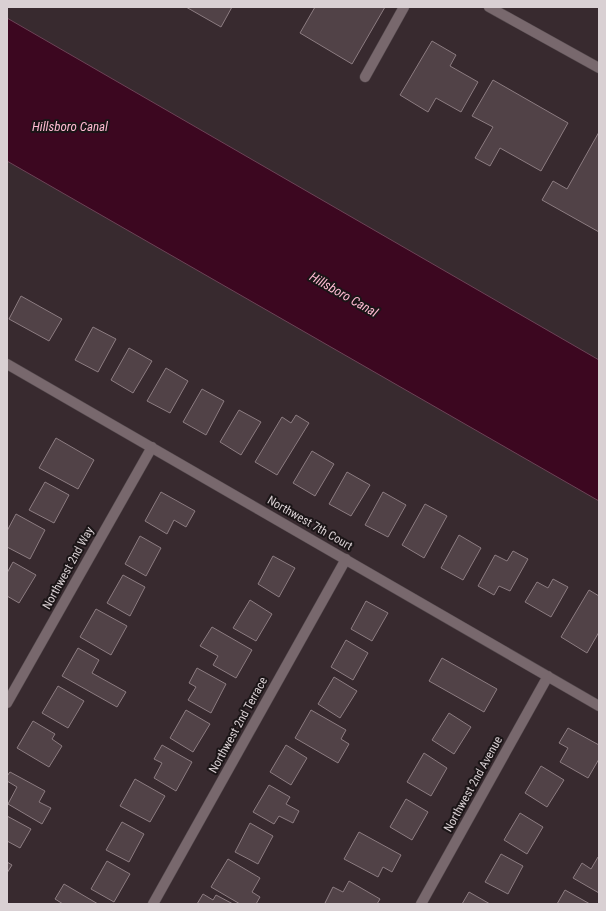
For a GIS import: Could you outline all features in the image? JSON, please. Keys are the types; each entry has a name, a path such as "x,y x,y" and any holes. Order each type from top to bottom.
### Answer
{"street":[{"path":"365,77 404,7"},
{"path":"489,7 599,68"},
{"name":"Northwest 7th Court","path":"7,364 599,706"},
{"name":"Northwest 2nd Way","path":"7,703 152,447"},
{"name":"Northwest 2nd Terrace","path":"153,904 346,559"},
{"name":"Northwest 2nd Avenue","path":"421,904 548,676"}],"water":[{"name":"Hillsboro Canal","path":"7,18 599,360 599,501 7,161"}],"building":[{"path":"186,7 232,7 221,27"},
{"path":"315,7 385,7 352,64 300,33"},
{"path":"432,41 456,55 450,66 478,82 461,112 436,98 428,112 400,95"},
{"path":"493,80 568,123 541,171 500,148 490,166 475,158 493,127 472,116"},
{"path":"599,132 599,232 542,200 553,181 567,189"},
{"path":"21,296 62,319 49,341 9,319"},
{"path":"93,327 116,339 98,372 75,360"},
{"path":"129,348 152,361 133,393 111,380"},
{"path":"166,368 188,381 170,413 147,401"},
{"path":"202,389 224,401 206,435 183,422"},
{"path":"239,410 261,422 241,455 220,442"},
{"path":"296,415 309,423 277,475 255,462 282,417 291,423"},
{"path":"56,438 94,460 78,489 39,468"},
{"path":"312,451 334,464 315,496 293,483"},
{"path":"347,472 370,485 351,516 329,504"},
{"path":"45,482 69,495 54,523 29,510"},
{"path":"161,492 195,511 186,527 174,520 167,534 145,521"},
{"path":"383,492 406,505 388,537 365,525"},
{"path":"425,504 447,516 424,558 402,545"},
{"path":"16,514 45,530 30,559 7,547 7,531"},
{"path":"459,535 481,548 463,580 441,568"},
{"path":"140,536 161,548 146,576 125,564"},
{"path":"513,551 528,559 510,591 499,586 494,595 478,586 495,555 507,561"},
{"path":"273,556 295,568 279,597 258,584"},
{"path":"13,562 36,575 19,603 7,596 7,573"},
{"path":"123,575 145,587 130,616 107,603"},
{"path":"553,579 568,587 551,617 525,602 537,582 548,588"},
{"path":"589,590 599,596 599,632 587,653 561,637"},
{"path":"250,600 272,614 256,641 233,628"},
{"path":"366,601 388,613 372,641 351,629"},
{"path":"96,609 127,626 111,655 80,637"},
{"path":"212,627 252,650 236,678 213,665 218,656 200,646"},
{"path":"346,640 368,653 353,680 331,667"},
{"path":"78,648 99,660 92,673 126,692 117,707 62,676"},
{"path":"442,658 497,689 484,712 429,681"},
{"path":"197,668 226,684 211,713 188,700 196,687 189,683"},
{"path":"334,677 357,691 340,718 318,704"},
{"path":"58,686 84,701 68,728 42,713"},
{"path":"186,710 210,724 193,752 170,738"},
{"path":"311,710 346,730 341,739 349,744 338,763 295,738"},
{"path":"449,713 471,727 454,754 432,740"},
{"path":"33,721 55,734 52,739 62,746 49,767 17,748"},
{"path":"568,728 599,745 599,759 588,778 560,762 568,748 559,743"},
{"path":"162,745 192,762 176,791 154,778 162,763 154,759"},
{"path":"286,745 307,758 291,785 270,772"},
{"path":"424,753 447,768 431,796 407,782"},
{"path":"541,766 564,780 547,807 525,793"},
{"path":"10,772 45,791 39,802 51,808 42,824 8,804 17,787 7,781 7,776"},
{"path":"135,779 165,796 150,822 120,806"},
{"path":"269,785 290,797 286,804 299,811 293,823 279,816 274,824 253,812"},
{"path":"406,799 428,812 412,840 390,827"},
{"path":"520,813 543,827 527,854 504,840"},
{"path":"7,816 31,829 20,848 7,841"},
{"path":"122,822 144,834 129,862 106,850"},
{"path":"250,823 273,836 258,864 235,852"},
{"path":"359,832 401,855 392,872 383,867 378,877 344,859"},
{"path":"501,854 523,866 508,894 485,882"},
{"path":"598,857 599,893 573,878 582,863 591,869"},
{"path":"228,859 260,878 252,892 260,897 256,904 240,904 211,887"},
{"path":"107,861 130,874 114,902 91,889"},
{"path":"7,862 12,865 7,873"},
{"path":"349,881 380,899 377,904 325,903 333,887 343,892"},
{"path":"64,884 98,904 63,904 55,899"},
{"path":"565,890 590,904 557,904"},
{"path":"469,892 490,904 462,904"},
{"path":"203,894 213,900 216,895 233,904 197,904"}]}
